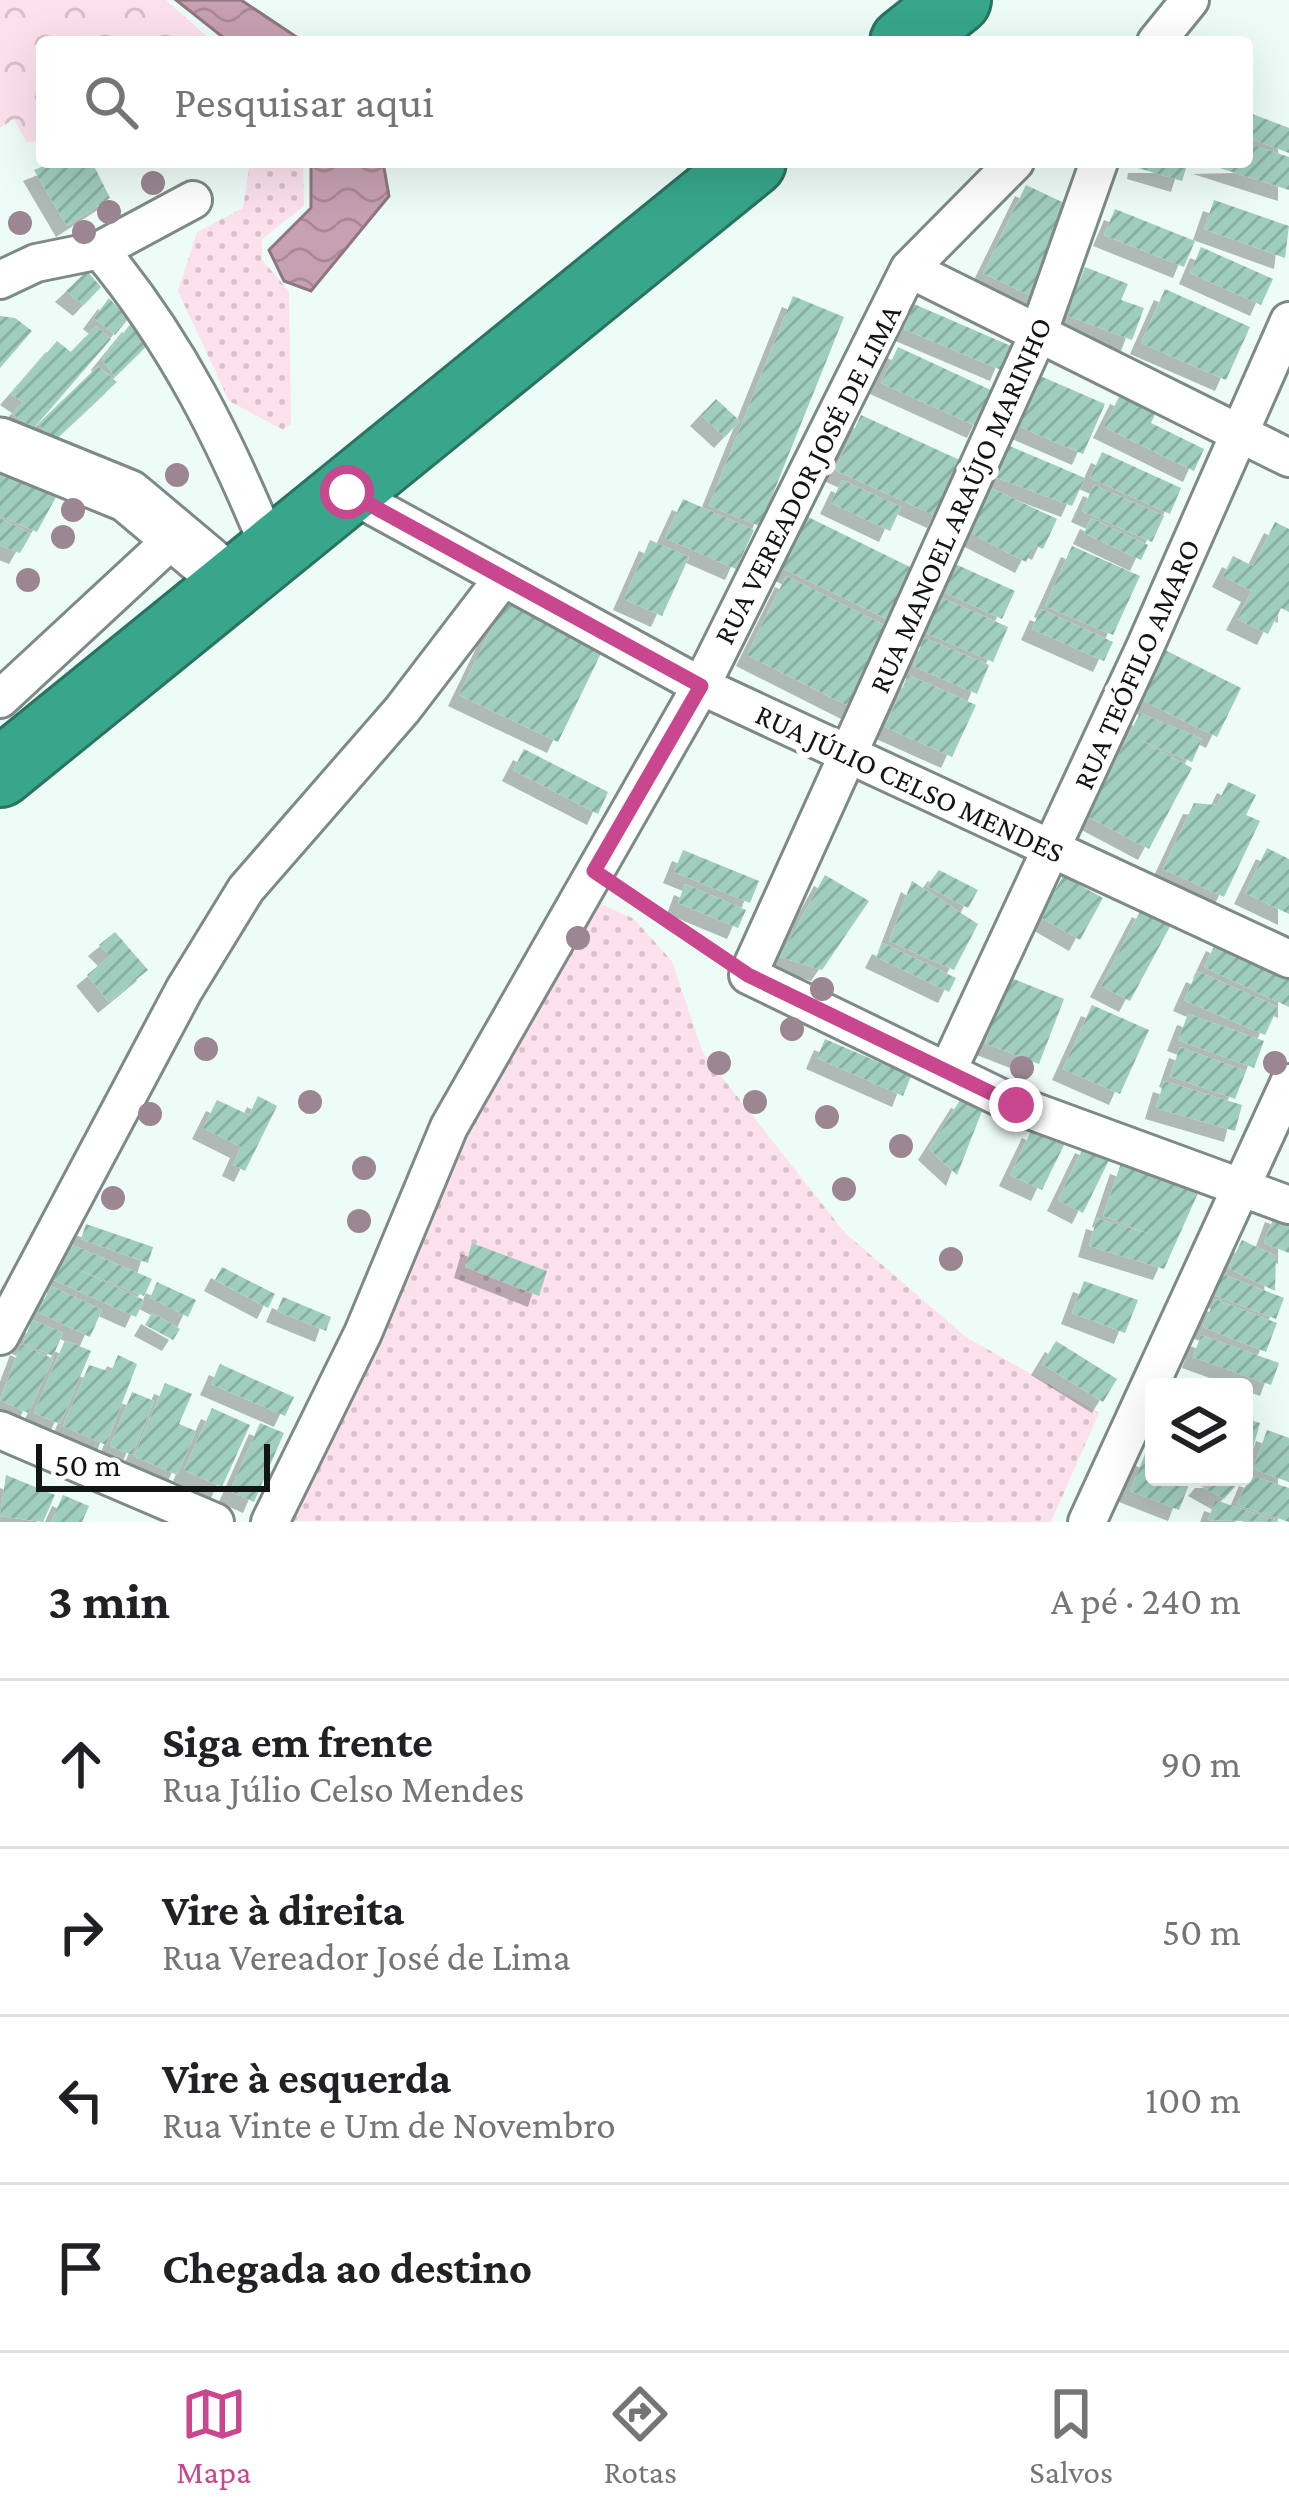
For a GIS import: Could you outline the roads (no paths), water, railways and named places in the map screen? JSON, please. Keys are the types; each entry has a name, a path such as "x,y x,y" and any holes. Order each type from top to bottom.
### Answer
{"highway":[{"path":"912,36 957,0"},
{"path":"0,773 745,168"}],"street":[{"path":"1161,36 1190,0"},
{"name":"RUA VEREADOR JOSÉ DE LIMA","path":"270,1522 363,1333 460,1107 701,686 909,269 1009,168"},
{"name":"RUA MANOEL ARAÚJO MARINHO","path":"948,1070 748,975 1037,337 1097,168"},
{"path":"0,280 36,263 100,250 194,200"},
{"path":"100,250 157,319 201,397 252,569"},
{"path":"909,269 1037,337 1289,458"},
{"name":"RUA TEÓFILO AMARO","path":"948,1070 1053,850 1289,322"},
{"path":"0,444 128,496 176,536 252,569"},
{"name":"RUA JÚLIO CELSO MENDES","path":"347,492 701,686 1289,959"},
{"path":"0,699 176,536"},
{"path":"0,1336 184,990 246,890 402,710 503,578"},
{"path":"948,1070 1095,1138 1289,1204"},
{"path":"1087,1522 1289,1083"},
{"path":"0,1430 215,1522"}],"water":[{"path":"176,0 241,0 295,36 221,36"},
{"path":"311,168 384,168 389,196 311,291 284,281 269,250 311,208"}]}
